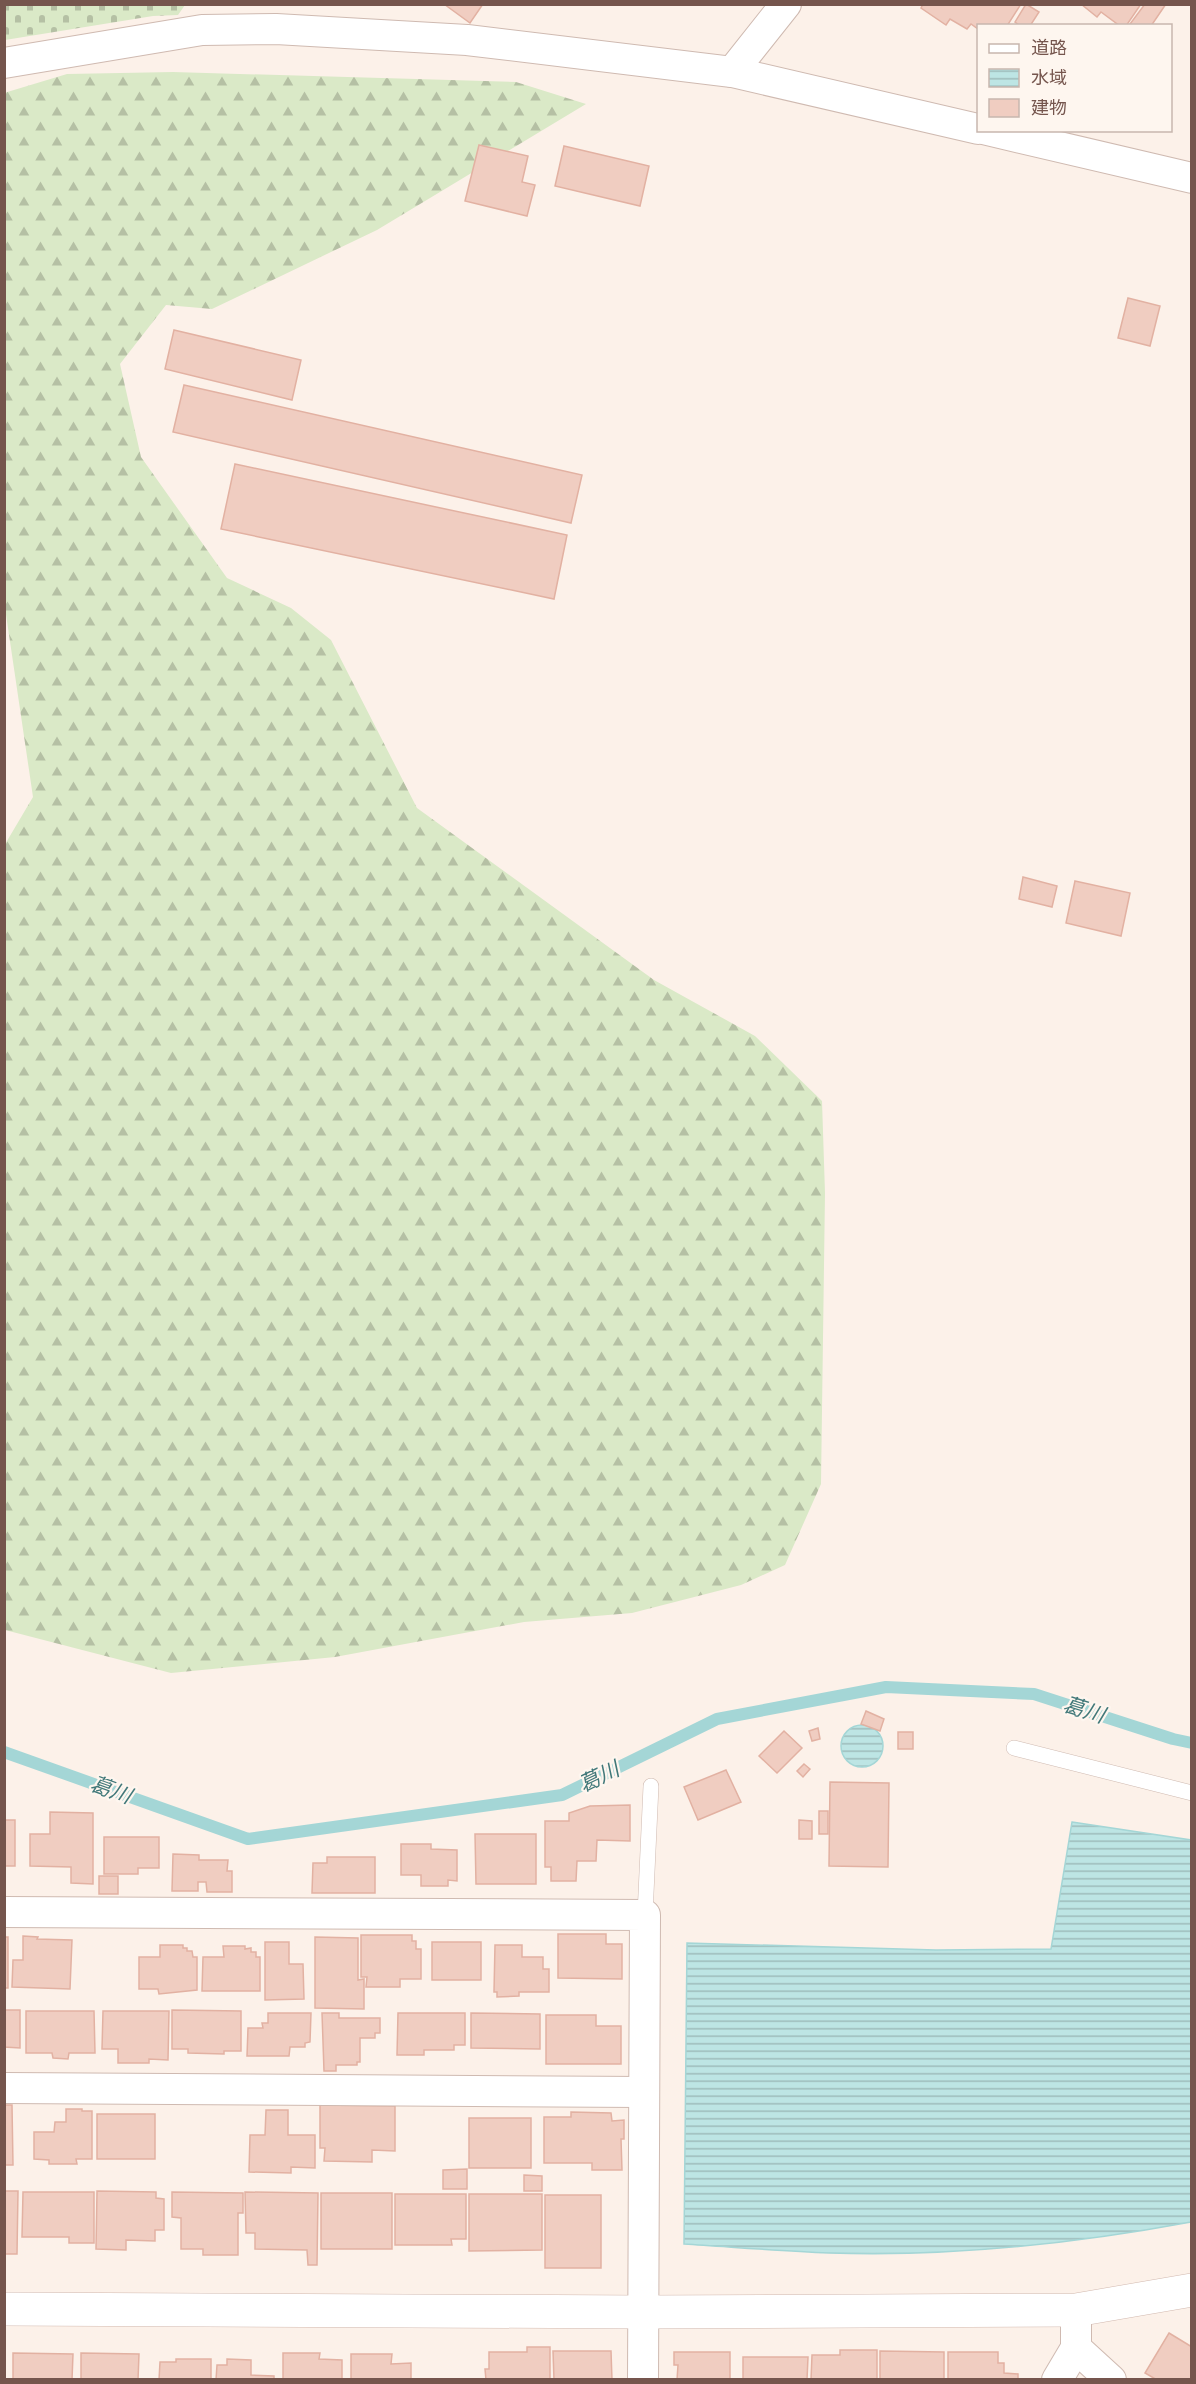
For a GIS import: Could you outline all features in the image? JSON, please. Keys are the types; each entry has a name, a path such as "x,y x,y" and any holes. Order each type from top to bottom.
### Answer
{"street":[{"path":"732,72 786,4"},
{"path":"4,63 203,17 276,29 467,40 732,72 977,129"},
{"path":"996,132 1191,178"},
{"path":"4,1912 645,1915 643,2379"},
{"path":"4,2088 644,2092"},
{"path":"4,2309 643,2312 1076,2310 1191,2290"},
{"path":"1057,2379 1076,2348 1076,2310"},
{"path":"1076,2348 1111,2379"}],"lane":[{"path":"1014,1748 1191,1793"},
{"path":"645,1915 651,1786"}],"green space":[{"path":"5,4 185,5 178,15 153,16 5,40"},
{"path":"173,72 516,82 586,104 377,230 212,309 166,305 120,364 141,457 227,578 291,608 331,640 417,808 654,980 755,1036 822,1101 825,1193 821,1484 785,1565 741,1585 632,1613 524,1622 335,1657 171,1673 5,1630 4,846 33,797 4,601 4,93 67,74"}],"water":[{"path":"862,1725 870,1726 877,1731 882,1738 882,1754 877,1761 870,1766 862,1767 854,1766 847,1761 842,1754 841,1746 842,1738 847,1731 854,1726"},
{"path":"1072,1822 1191,1840 1191,2222 1057,2243 920,2253 829,2253 684,2244 687,1943 936,1950 1051,1949"}],"building":[{"path":"444,4 483,4 470,23"},
{"path":"923,4 1021,4 1008,24 977,24 977,28 971,24 967,29 950,19 946,25 921,8"},
{"path":"1026,4 1039,12 1031,24 1015,22"},
{"path":"1081,4 1141,4 1127,24 1117,24 1101,12 1097,17"},
{"path":"1145,4 1166,4 1152,24 1130,24"},
{"path":"479,145 528,156 522,182 535,185 527,216 465,201"},
{"path":"564,146 649,166 640,206 555,186"},
{"path":"1128,298 1160,306 1150,346 1118,338"},
{"path":"174,330 301,360 292,400 165,369"},
{"path":"184,385 582,475 571,523 173,432"},
{"path":"235,464 567,535 554,599 221,529"},
{"path":"1023,877 1057,886 1052,907 1019,899"},
{"path":"1075,881 1130,893 1121,936 1066,923"},
{"path":"866,1711 884,1719 880,1731 861,1724"},
{"path":"818,1728 820,1739 812,1741 809,1731"},
{"path":"784,1731 802,1748 777,1773 759,1756"},
{"path":"898,1732 913,1732 913,1749 898,1749"},
{"path":"804,1764 810,1769 803,1777 797,1771"},
{"path":"726,1770 741,1802 698,1820 684,1787"},
{"path":"830,1782 889,1783 888,1867 829,1866"},
{"path":"630,1805 630,1841 597,1840 596,1861 577,1861 576,1881 551,1881 551,1867 545,1867 545,1821 569,1821 569,1813 590,1806"},
{"path":"819,1811 828,1811 828,1834 819,1834"},
{"path":"50,1812 93,1813 93,1884 71,1883 71,1867 30,1866 30,1834 50,1834"},
{"path":"4,1820 15,1820 15,1866 4,1866"},
{"path":"799,1820 812,1821 812,1839 799,1839"},
{"path":"475,1834 536,1834 536,1884 476,1884"},
{"path":"104,1837 159,1837 159,1868 138,1868 138,1874 104,1874"},
{"path":"401,1844 431,1844 431,1849 457,1850 457,1881 448,1880 448,1886 421,1886 421,1875 401,1875"},
{"path":"173,1854 199,1855 199,1860 228,1860 227,1871 232,1871 232,1892 207,1892 206,1882 198,1882 198,1891 172,1891"},
{"path":"327,1857 375,1857 375,1893 312,1893 313,1863 327,1863"},
{"path":"99,1876 118,1876 118,1894 99,1894"},
{"path":"558,1934 606,1934 606,1944 622,1944 622,1979 558,1978"},
{"path":"361,1935 412,1935 412,1941 416,1941 416,1949 421,1949 421,1979 400,1979 400,1987 366,1987 367,1977 361,1977"},
{"path":"23,1936 38,1937 37,1939 72,1940 70,1989 12,1987 13,1960 23,1960"},
{"path":"4,1937 8,1937 8,1988 4,1988"},
{"path":"315,1937 358,1938 358,1980 364,1979 364,2009 315,2008"},
{"path":"265,1942 289,1942 289,1964 303,1964 304,1999 265,2000"},
{"path":"432,1942 481,1942 481,1980 432,1980"},
{"path":"160,1945 183,1945 187,1951 192,1951 193,1957 197,1957 197,1990 159,1994 158,1989 139,1989 139,1957 160,1957"},
{"path":"495,1945 522,1945 522,1957 543,1957 543,1969 549,1969 549,1992 519,1992 519,1996 497,1997 497,1992 494,1992"},
{"path":"223,1946 245,1946 245,1949 251,1948 251,1952 256,1952 256,1957 260,1957 260,1991 202,1991 203,1957 224,1957"},
{"path":"4,2010 20,2010 20,2048 4,2047"},
{"path":"172,2010 241,2011 241,2051 224,2051 224,2054 188,2053 188,2049 172,2049"},
{"path":"26,2011 94,2011 95,2053 69,2053 68,2059 53,2058 52,2053 26,2053"},
{"path":"103,2011 169,2011 168,2060 149,2059 149,2063 118,2063 118,2049 102,2049"},
{"path":"268,2013 311,2013 310,2042 305,2043 305,2047 290,2047 289,2056 247,2056 248,2028 263,2028 262,2023 268,2023"},
{"path":"322,2013 339,2013 339,2018 380,2018 380,2033 375,2033 375,2038 360,2038 360,2062 357,2062 357,2065 336,2065 336,2071 324,2071"},
{"path":"398,2013 465,2013 465,2045 454,2045 454,2050 424,2050 424,2055 397,2055"},
{"path":"471,2013 540,2014 540,2049 471,2048"},
{"path":"546,2015 596,2015 596,2026 621,2026 621,2064 546,2064"},
{"path":"4,2105 12,2105 13,2165 4,2165"},
{"path":"320,2105 395,2106 395,2151 372,2150 372,2162 324,2161 325,2148 320,2148"},
{"path":"66,2109 92,2111 92,2159 76,2159 77,2164 49,2164 49,2160 34,2159 34,2132 54,2132 55,2122 66,2122"},
{"path":"266,2110 288,2110 288,2135 315,2135 315,2168 291,2167 291,2173 249,2172 250,2135 265,2135"},
{"path":"571,2112 611,2113 612,2121 624,2120 624,2139 621,2139 622,2170 592,2170 592,2163 544,2163 544,2117 571,2117"},
{"path":"97,2114 155,2114 155,2159 97,2159"},
{"path":"469,2118 531,2118 531,2168 469,2168"},
{"path":"467,2169 467,2189 443,2189 443,2170"},
{"path":"524,2175 542,2176 542,2191 524,2191"},
{"path":"4,2191 18,2191 17,2254 4,2254"},
{"path":"97,2191 156,2192 156,2198 164,2199 164,2230 155,2230 155,2241 126,2240 126,2250 96,2249"},
{"path":"23,2192 94,2192 94,2243 69,2243 69,2237 22,2237"},
{"path":"172,2192 243,2193 243,2213 238,2213 238,2255 203,2255 203,2249 181,2249 181,2218 172,2217"},
{"path":"245,2192 318,2193 317,2265 308,2265 307,2250 255,2249 255,2233 246,2233"},
{"path":"321,2193 392,2193 392,2249 321,2249"},
{"path":"395,2194 466,2194 466,2239 451,2239 452,2245 395,2245"},
{"path":"469,2194 542,2194 542,2250 469,2251"},
{"path":"545,2195 601,2195 601,2268 545,2268"},
{"path":"1169,2333 1192,2347 1192,2380 1157,2380 1145,2373"},
{"path":"527,2347 550,2347 550,2380 486,2380 485,2369 489,2369 489,2352 527,2352"},
{"path":"840,2350 877,2350 877,2380 811,2380 812,2355 840,2355"},
{"path":"553,2351 611,2351 612,2380 554,2380"},
{"path":"880,2351 944,2352 944,2380 880,2380"},
{"path":"674,2352 730,2352 730,2380 677,2380 678,2365 674,2365"},
{"path":"948,2352 998,2352 998,2363 1004,2363 1004,2373 1018,2374 1018,2380 948,2380"},
{"path":"13,2353 73,2354 72,2380 13,2380"},
{"path":"81,2353 139,2354 138,2380 81,2380"},
{"path":"283,2353 320,2353 319,2359 342,2360 342,2380 283,2380"},
{"path":"351,2354 392,2354 391,2364 411,2363 411,2380 351,2380"},
{"path":"743,2357 808,2357 807,2380 743,2380"},
{"path":"176,2359 211,2359 211,2380 159,2380 160,2362 176,2362"},
{"path":"227,2359 251,2360 251,2375 274,2376 274,2380 216,2380 217,2365 227,2365"}],"waterway":[{"name":"葛川","path":"4,1752 248,1839 562,1795 717,1719 886,1687 1034,1694 1173,1739 1192,1743"}]}
